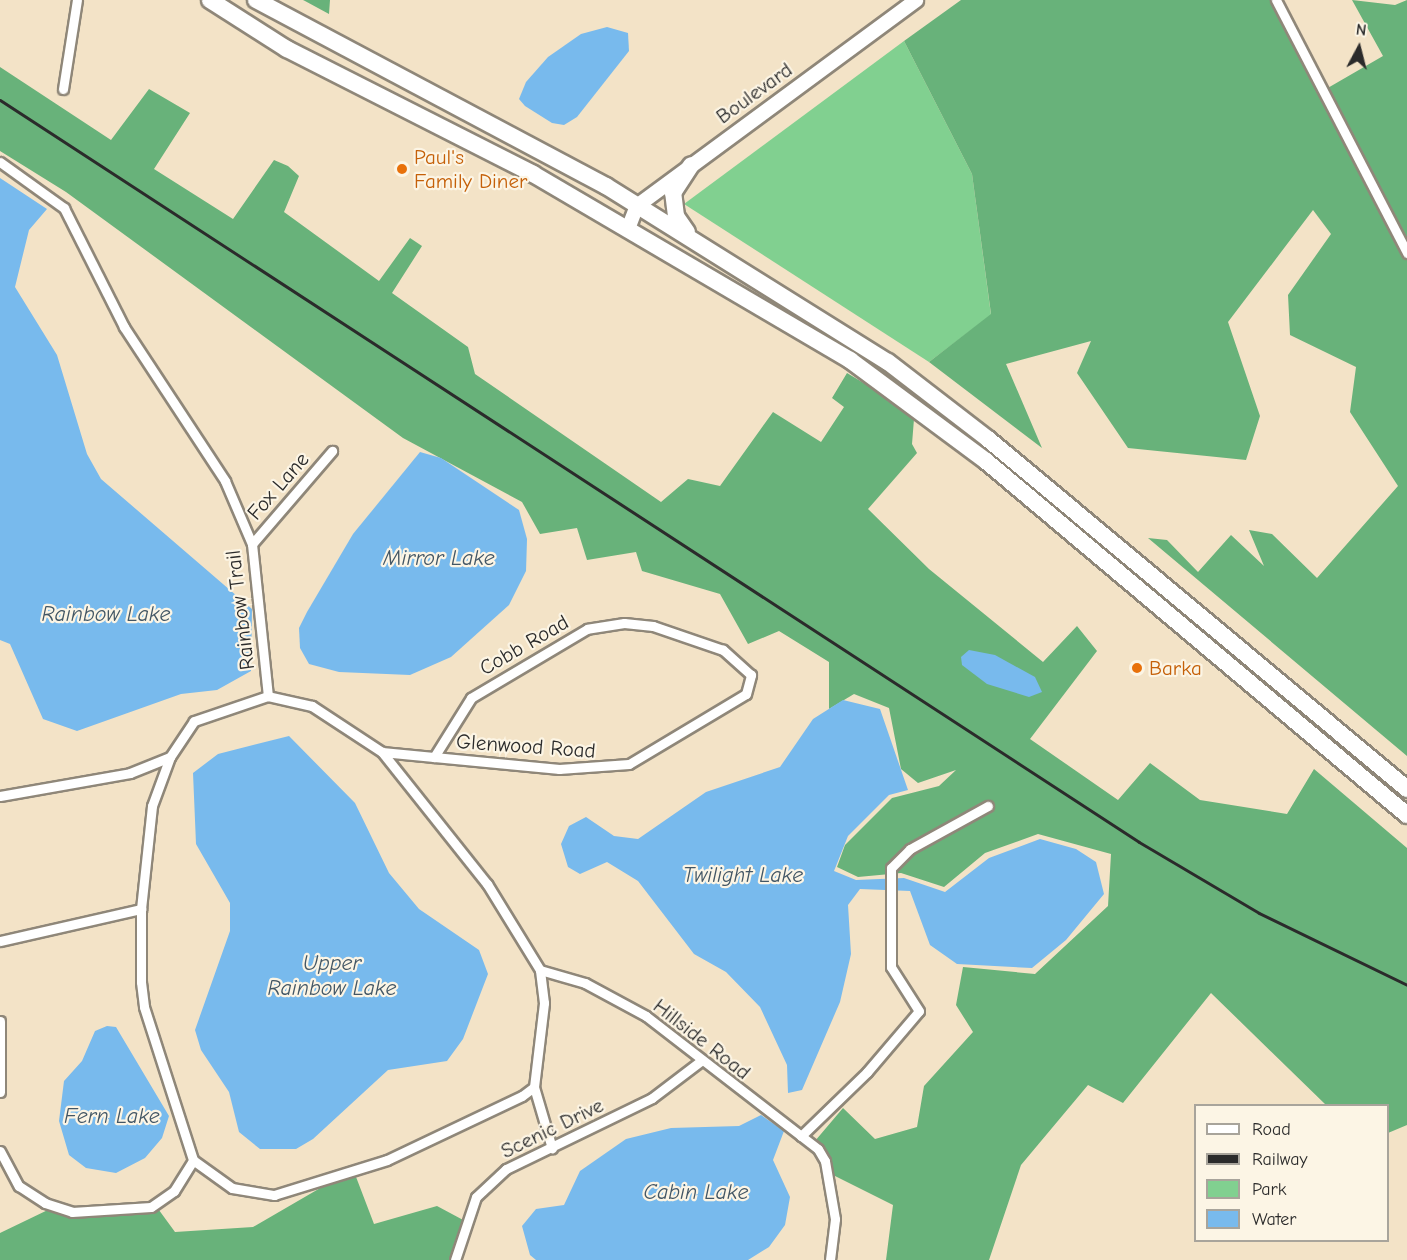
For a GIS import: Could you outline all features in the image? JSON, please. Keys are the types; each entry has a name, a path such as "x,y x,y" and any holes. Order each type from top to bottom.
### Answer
{"highway":[{"path":"210,0 287,49 465,138 628,228 816,339 942,425 1407,815"},
{"path":"256,0 637,206 809,309 937,399 1407,789"},
{"path":"691,165 673,193 676,216 691,238"}],"main road":[{"name":"Boulevard","path":"637,206 916,0"},
{"path":"628,228 637,206"}],"street":[{"path":"63,89 77,0"},
{"path":"1276,0 1407,253"},
{"name":"Rainbow Trail","path":"0,162 64,208 124,327 225,481 252,544 259,593 268,696 194,721 170,757 152,806 141,909 144,1007 193,1160"},
{"name":"Fox Lane","path":"252,544 332,451"},
{"name":"Cobb Road","path":"434,757 471,698 575,635 606,625 653,626 723,650 745,666 751,686"},
{"name":"Glenwood Road","path":"382,753 559,769 629,764 709,720 751,686"},
{"path":"268,696 312,706 382,753 472,863 540,970 544,1003 534,1087 552,1148"},
{"path":"0,796 130,773 170,757"},
{"path":"830,1260 835,1246 831,1185 825,1161 801,1136 867,1072 919,1011 891,967 891,868 910,849 988,806"},
{"path":"0,940 141,909"},
{"name":"Hillside Road","path":"540,970 585,983 646,1016 801,1136"},
{"path":"0,1021 0,1092"},
{"name":"Scenic Drive","path":"455,1260 467,1217 486,1186 519,1160 552,1148 652,1098 702,1060"},
{"path":"0,1151 19,1186 45,1203 72,1212 151,1206 174,1191 193,1160 232,1188 273,1195 387,1160 534,1087"}],"green space":[{"path":"303,0 330,0 329,14 305,1"},
{"path":"961,0 1279,0 1326,89 1383,56 1352,0 1395,5 1407,0 1407,756 1148,538 1167,540 1198,572 1231,535 1264,566 1249,530 1272,534 1317,578 1398,486 1350,412 1356,367 1290,335 1288,295 1331,234 1313,210 1228,322 1260,416 1246,460 1128,448 1077,373 1091,341 1006,364 1042,448 929,362 991,314 972,174 904,41"},
{"path":"904,41 972,174 991,315 929,362 684,204"},
{"path":"0,67 111,140 149,89 190,113 154,169 233,219 274,160 288,166 299,176 284,212 379,281 410,238 422,246 392,293 468,347 475,374 661,502 688,479 720,486 773,412 821,442 844,407 832,398 847,373 887,397 914,419 912,444 917,453 868,509 929,569 1043,662 1077,626 1097,651 1030,739 1118,800 1150,763 1200,800 1287,814 1314,769 1407,848 1407,1125 1389,1133 1389,1104 1325,1104 1211,993 1123,1103 1088,1085 1021,1165 989,1260 886,1260 893,1205 833,1175 815,1141 843,1108 875,1139 917,1127 924,1086 973,1032 956,1005 963,967 1035,974 1108,906 1111,854 1038,834 985,853 944,887 901,873 858,877 837,867 845,845 892,798 939,786 956,770 918,783 901,769 889,708 854,694 829,709 829,662 779,631 748,644 720,594 642,571 636,552 587,560 577,528 540,534 522,502 403,438 66,192 0,151"},
{"path":"353,1169 374,1224 437,1206 465,1221 460,1260 0,1260 0,1233 54,1207 156,1206 175,1232 253,1227"}],"water":[{"path":"607,27 628,33 629,51 577,117 564,125 552,123 525,106 519,99 526,82 548,57 581,34"},
{"name":"Rainbow Lake","path":"0,178 47,209 29,230 15,287 57,355 87,454 101,479 252,609 251,671 217,690 181,694 77,731 43,719 10,644 0,640"},
{"name":"Mirror Lake","path":"420,452 441,458 519,510 527,539 526,571 509,605 451,657 410,675 339,672 309,664 300,648 299,628 307,612 353,534"},
{"path":"969,650 995,655 1035,677 1042,692 1029,697 987,684 962,665 961,657"},
{"name":"Twilight Lake","path":"843,700 880,709 908,790 889,795 848,836 834,871 856,880 904,878 945,892 989,858 1040,839 1076,849 1096,862 1104,894 1066,940 1032,968 957,964 930,945 910,891 860,889 848,905 851,954 840,1002 802,1090 788,1093 787,1065 760,1007 726,972 694,954 638,881 607,862 580,874 568,867 561,844 569,826 586,817 614,836 638,839 706,792 780,767 813,719"},
{"name":"Upper Rainbow Lake","path":"289,736 355,803 389,873 419,909 479,950 488,974 463,1039 447,1061 388,1070 313,1139 296,1149 260,1149 239,1132 229,1092 201,1050 195,1030 230,931 230,903 196,844 193,773 218,754"},
{"name":"Fern Lake","path":"107,1026 116,1027 169,1116 162,1138 145,1158 116,1173 86,1168 69,1155 59,1121 64,1081 82,1061 95,1031"},
{"name":"Cabin Lake","path":"761,1115 784,1131 773,1160 790,1197 785,1225 769,1247 748,1260 536,1260 530,1255 522,1226 536,1209 564,1205 580,1171 626,1139 671,1128 739,1126"}],"railway":[{"path":"0,100 1139,842 1259,913 1407,985"}],"place":[{"name":"Paul's Family Diner","path":"402,169"},
{"name":"Barka","path":"1137,668"}]}
